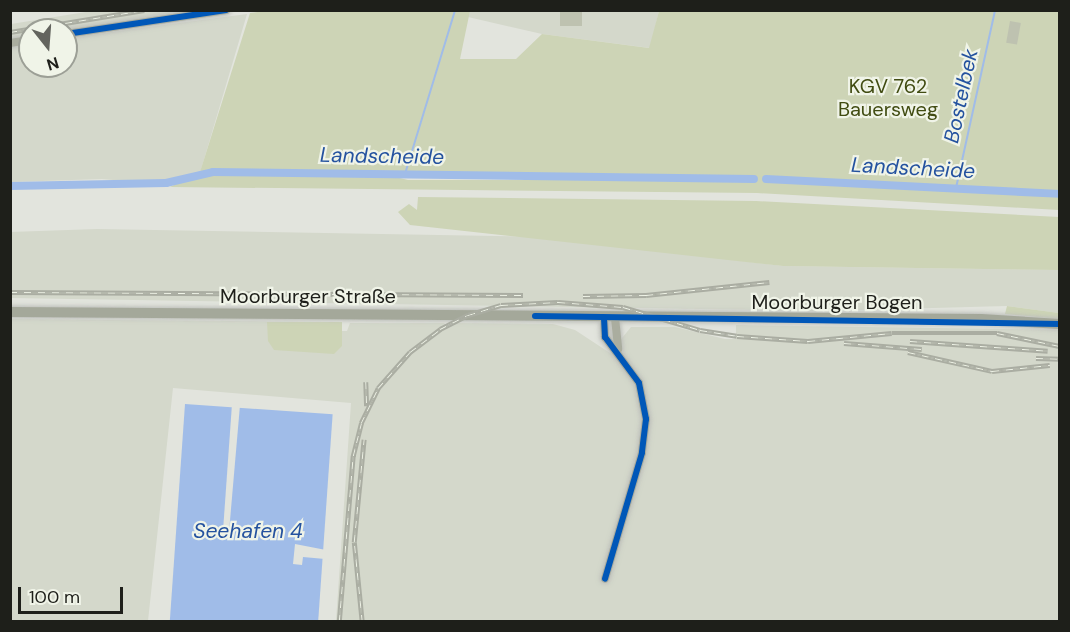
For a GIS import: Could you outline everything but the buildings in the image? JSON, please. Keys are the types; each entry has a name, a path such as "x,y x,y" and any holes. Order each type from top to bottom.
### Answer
{"main road":[{"name":"Moorburger Straße","path":"10,312 609,318"},
{"name":"Moorburger Bogen","path":"609,318 981,319 1059,324"}],"street":[{"path":"78,32 226,10"},
{"path":"605,579 646,429 642,391 618,349 605,337 609,318"}],"shaded area":[{"path":"470,10 659,11 650,48 542,34 468,17"},
{"path":"92,11 213,11 78,28 78,18 48,18"},
{"path":"247,14 200,173 170,185 102,179 11,182 11,47 18,46 18,78 78,78 78,36"},
{"path":"18,23 18,40 11,41 11,24"},
{"path":"97,229 548,237 783,266 1059,270 1059,313 1007,306 821,311 11,298 10,232"},
{"path":"11,319 332,322 338,331 347,331 350,323 444,323 449,327 456,323 553,324 575,330 610,353 631,327 675,327 725,339 736,339 736,325 1059,330 1059,621 336,621 351,403 173,388 148,621 11,622"}],"green space":[{"name":"KGV 762 Bauersweg","path":"271,10 470,11 460,59 516,59 542,34 649,48 659,11 1059,11 1059,195 817,184 1059,196 1059,210 757,193 170,187 200,172 250,13","holes":["379,173 711,176 710,180 408,180"]},
{"path":"418,197 756,201 1059,217 1059,270 783,266 410,225 398,212 409,204 417,210"},
{"path":"1007,306 1059,313 1059,319 1005,314"},
{"path":"267,322 342,322 342,346 334,354 274,350 268,341"}],"water":[{"name":"Seehafen 4","path":"185,404 333,414 318,622 170,622"}],"pier":[{"path":"232,404 240,405 229,532 223,531"},
{"path":"295,544 326,550 325,559 303,557 302,565 293,564"}],"waterway":[{"path":"405,174 455,10"},
{"name":"Bostelbek","path":"956,188 995,10"},
{"name":"Landscheide","path":"10,186 166,183 213,172 754,179"},
{"name":"Landscheide","path":"766,179 1060,194"}],"railway":[{"path":"10,32 144,10"},
{"path":"583,296 646,295 769,282"},
{"path":"10,292 523,295"},
{"path":"339,622 353,456 361,423 378,388 410,352 440,329 468,315 501,305 558,302 623,307 700,330 737,336 808,341 892,333 997,333 1060,346"},
{"path":"910,341 1048,351"},
{"path":"844,343 922,349"},
{"path":"908,352 992,371 1050,365"},
{"path":"1036,358 1060,359"},
{"path":"366,382 367,406"},
{"path":"362,622 354,542 364,439"}],"cycle path":[{"path":"78,32 226,10"},
{"path":"535,316 1060,324"},
{"path":"604,318 605,337 639,383 646,419 642,453 605,579"}]}
